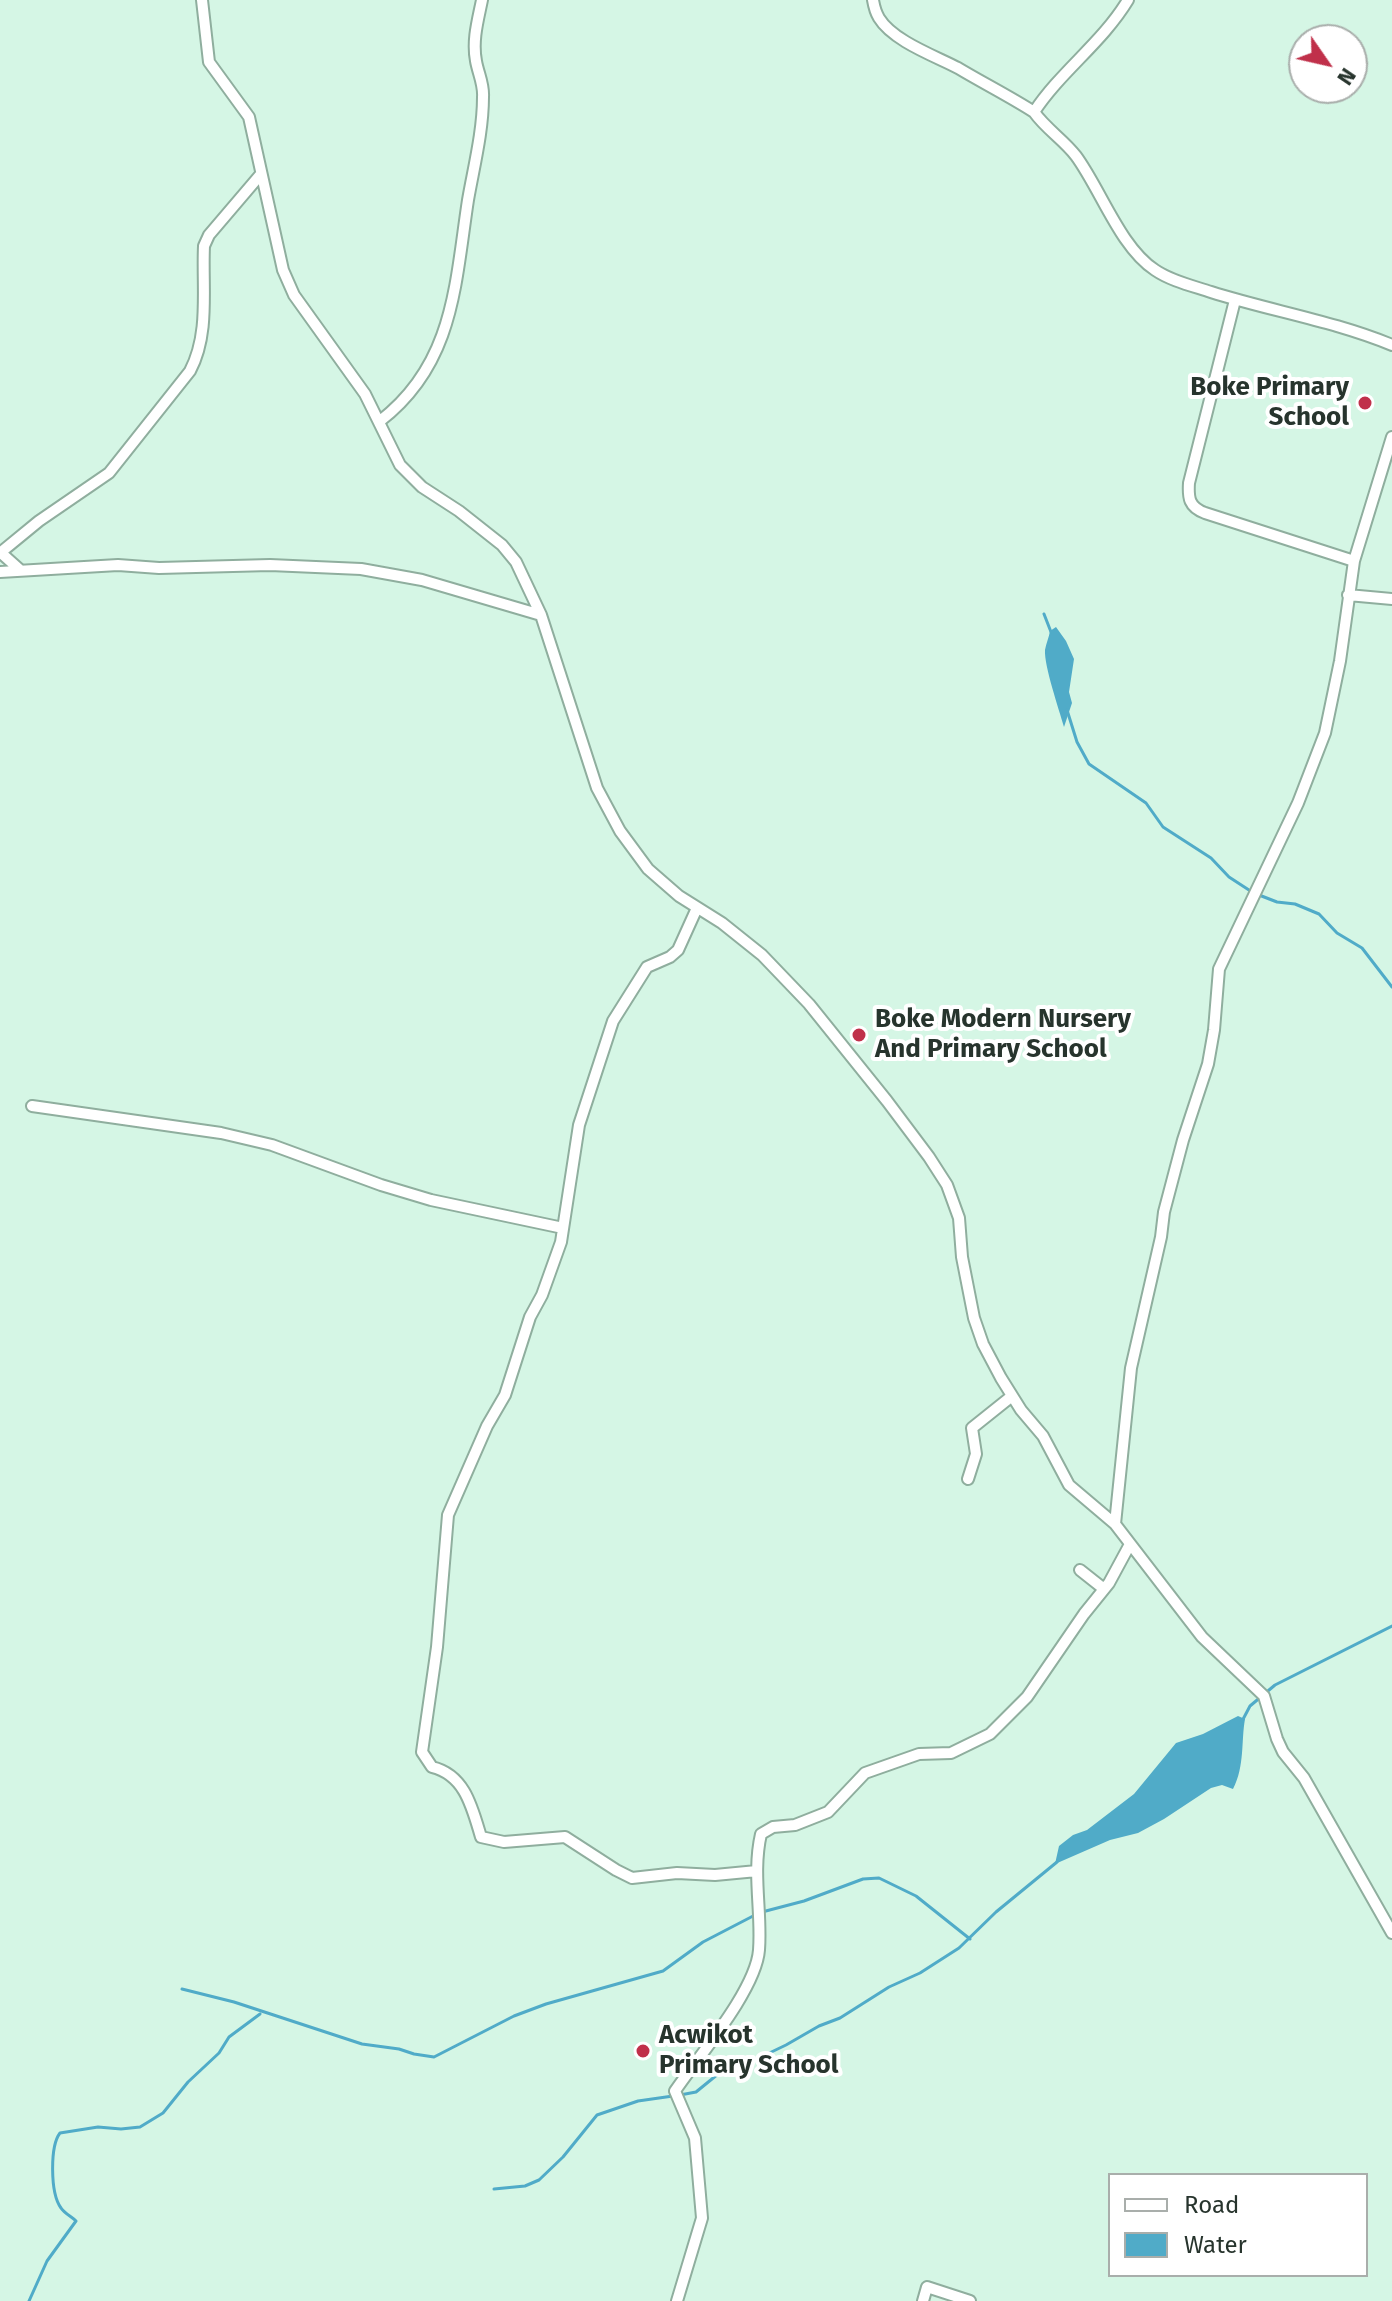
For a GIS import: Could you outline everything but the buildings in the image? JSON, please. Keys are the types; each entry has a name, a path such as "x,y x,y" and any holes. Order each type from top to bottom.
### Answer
{"street":[{"path":"202,0 209,62 249,117 283,270 294,295 360,387 400,465 422,487 502,545 516,562 541,615 592,774 635,854 648,869 697,908 722,923 762,955 809,1004 887,1101 947,1185 959,1218 962,1257 974,1318 983,1344 1012,1396 1043,1436 1069,1485 1115,1524 1202,1637 1264,1696 1283,1752 1304,1778 1392,1933"},
{"path":"380,421 405,400 425,371 452,309 482,124 484,93 475,57 475,31 482,0"},
{"path":"873,0 880,20 912,46 1004,93 1034,112 1047,130 1076,156 1126,239 1148,265 1171,279 1235,300 1360,333 1392,345"},
{"path":"1034,112 1059,78 1101,38 1128,0"},
{"path":"19,569 0,552 109,473 190,371 199,354 204,324 204,246 209,235 261,174"},
{"path":"1235,300 1189,483 1189,500 1198,511 1354,561"},
{"path":"1115,1524 1131,1368 1164,1212 1208,1064 1219,969 1294,812 1325,733 1340,661 1354,561 1392,437"},
{"path":"0,572 118,565 159,568 270,565 361,569 422,580 541,615"},
{"path":"1348,595 1392,599"},
{"path":"697,908 678,950 647,967 613,1021 579,1125 561,1242 542,1295 530,1317 505,1395 487,1426 448,1515 437,1647 422,1752 432,1767 446,1770 467,1794 481,1837 488,1840 504,1842 565,1837 632,1878 677,1873 757,1871"},
{"path":"32,1106 246,1139 272,1145 431,1200 563,1228"},
{"path":"968,1479 976,1454 972,1428 1012,1396"},
{"path":"677,2301 702,2218 695,2138 675,2091 739,2000 756,1967 759,1951 757,1871 761,1834 828,1812 865,1773 919,1754 951,1753 990,1734 1027,1697 1117,1571 1129,1546"},
{"path":"1080,1570 1104,1589"},
{"path":"923,2301 927,2287 970,2301"}],"water":[{"path":"1056,627 1074,659 1069,692 1072,703 1064,727 1045,657 1050,631"},
{"path":"1238,1716 1245,1719 1241,1763 1233,1789 1222,1785 1211,1788 1138,1833 1110,1840 1055,1864 1059,1846 1073,1835 1087,1830 1134,1794 1176,1743 1203,1734"}],"waterway":[{"path":"1044,614 1051,632"},
{"path":"1067,710 1077,742 1089,764 1146,803 1163,827 1211,858 1229,877 1252,892"},
{"path":"1259,895 1319,914 1337,933 1362,948 1392,987"},
{"path":"1240,1725 1250,1706 1275,1685 1392,1626"},
{"path":"680,2095 696,2092 723,2070 786,2045 920,1973 959,1948 996,1912 1057,1862"},
{"path":"762,1912 804,1901 863,1879 879,1878 916,1896 970,1939"},
{"path":"182,1989 234,2002 362,2044 434,2057 514,2016 663,1971 703,1942 755,1915"},
{"path":"29,2301 47,2261 76,2221 61,2208 55,2192 53,2158 60,2133 98,2127 140,2127 163,2113 188,2082 219,2053 229,2037 260,2014"},
{"path":"494,2189 525,2186 539,2180 563,2157 597,2115 638,2101 673,2096"}],"place":[{"name":"Boke Primary School","path":"1365,403"},
{"name":"Boke Modern Nursery And Primary School","path":"859,1035"},
{"name":"Acwikot Primary School","path":"643,2051"}]}
